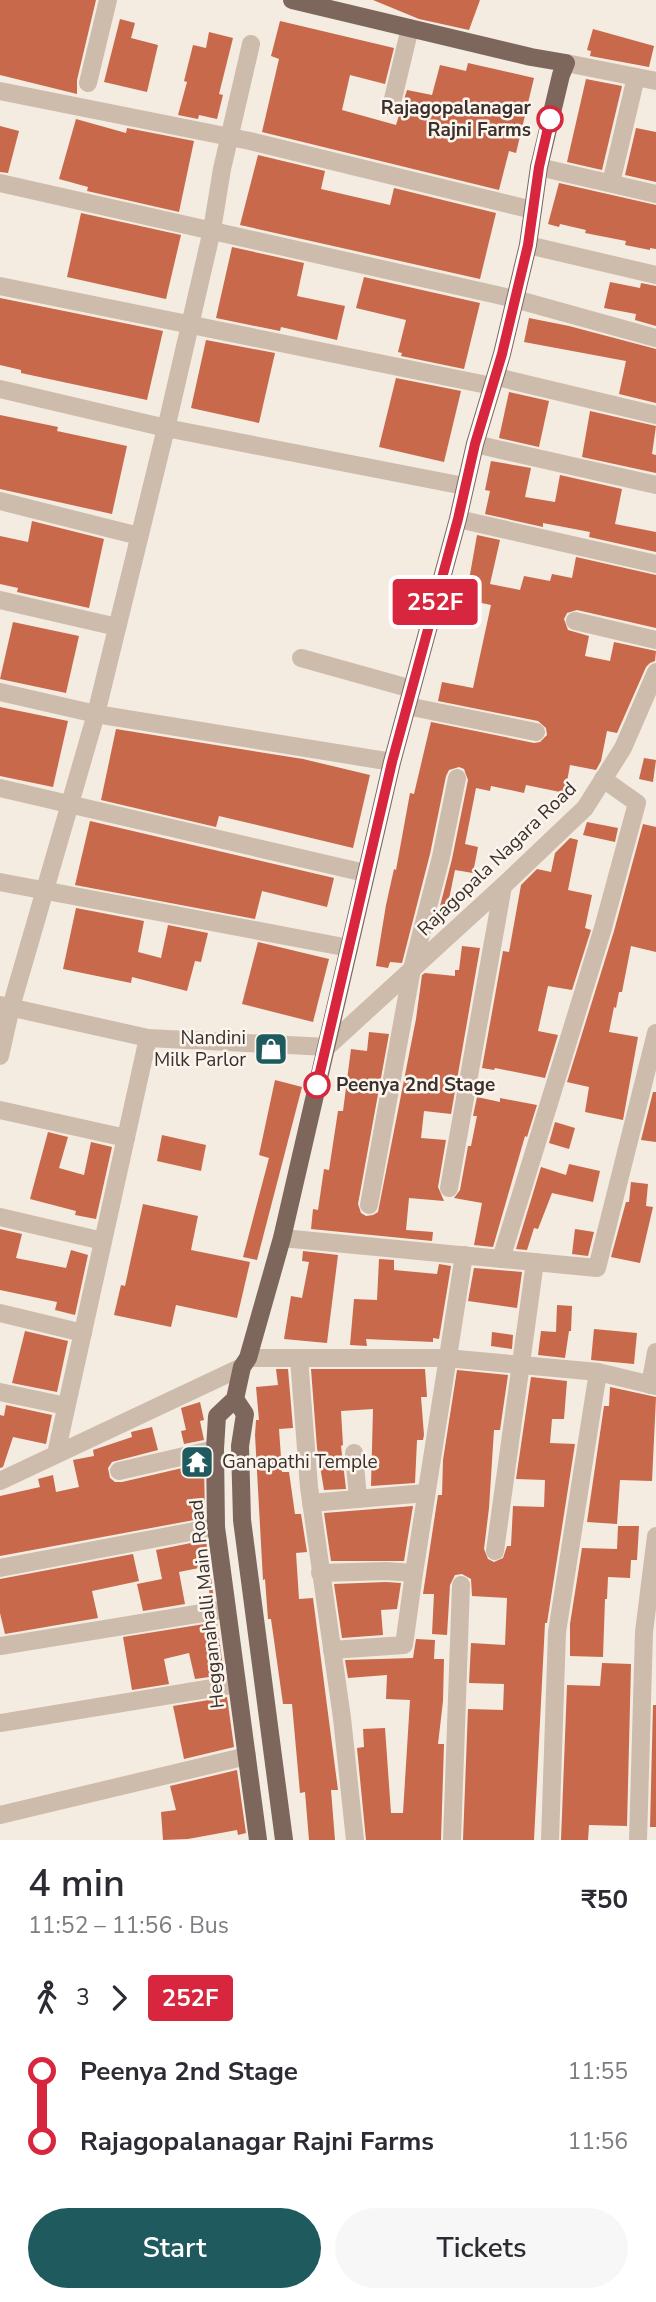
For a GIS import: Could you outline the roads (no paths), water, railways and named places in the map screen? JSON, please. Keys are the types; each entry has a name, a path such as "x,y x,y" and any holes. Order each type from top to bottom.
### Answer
{"main road":[{"path":"292,0 566,63"},
{"name":"Hegganahalli Main Road","path":"258,1840 216,1527 217,1416 235,1399 282,1238 392,762 515,299 528,245 539,167 566,63"},
{"path":"235,1399 244,1414 240,1446 242,1520 284,1840"}],"street":[{"path":"88,83 107,0"},
{"path":"391,107 410,28"},
{"path":"0,1056 5,1006 44,892 96,714 212,230 251,44"},
{"path":"566,63 656,81"},
{"path":"611,183 636,77"},
{"path":"0,91 230,137 533,210"},
{"path":"539,167 656,194"},
{"path":"0,183 515,299 656,338"},
{"path":"528,245 656,275"},
{"path":"0,286 189,326 656,415"},
{"path":"0,389 166,428 464,486"},
{"path":"475,444 656,485"},
{"path":"0,501 139,537"},
{"path":"458,519 656,564"},
{"path":"0,600 117,627"},
{"path":"575,621 656,640"},
{"path":"301,658 409,697 536,732"},
{"name":"Rajagopala Nagara Road","path":"327,1046 585,808 624,748 656,672"},
{"path":"0,692 96,714 392,762"},
{"path":"369,1205 412,969 441,857 457,778"},
{"path":"501,1259 603,928 637,803 603,779"},
{"path":"0,788 365,873"},
{"path":"0,882 349,948"},
{"path":"449,1188 503,886"},
{"path":"5,1006 148,1038 327,1046"},
{"path":"282,1238 597,1268 656,1033"},
{"path":"56,1454 148,1038"},
{"path":"0,1110 126,1138"},
{"path":"0,1217 103,1241"},
{"path":"332,1650 404,1645 464,1255"},
{"path":"495,1551 535,1262"},
{"path":"0,1313 83,1333"},
{"path":"0,1481 245,1362 299,1358 446,1359 598,1372 653,1386 656,1352"},
{"path":"299,1358 311,1503 355,1840"},
{"path":"550,1840 557,1632 598,1372"},
{"path":"0,1392 66,1406"},
{"path":"119,1471 215,1449"},
{"path":"354,1452 358,1499"},
{"path":"311,1503 426,1493"},
{"path":"0,1568 216,1527"},
{"path":"638,1840 656,1536"},
{"path":"320,1573 414,1573"},
{"path":"452,1840 461,1585"},
{"path":"0,1646 227,1609"},
{"path":"0,1723 237,1684"},
{"path":"0,1815 247,1756"}],"place":[{"name":"Rajagopalanagar Rajni Farms","path":"550,119"},
{"name":"Nandini Milk Parlor","path":"271,1049"},
{"name":"Peenya 2nd Stage","path":"317,1085"},
{"name":"Ganapathi Temple","path":"197,1462"}]}
